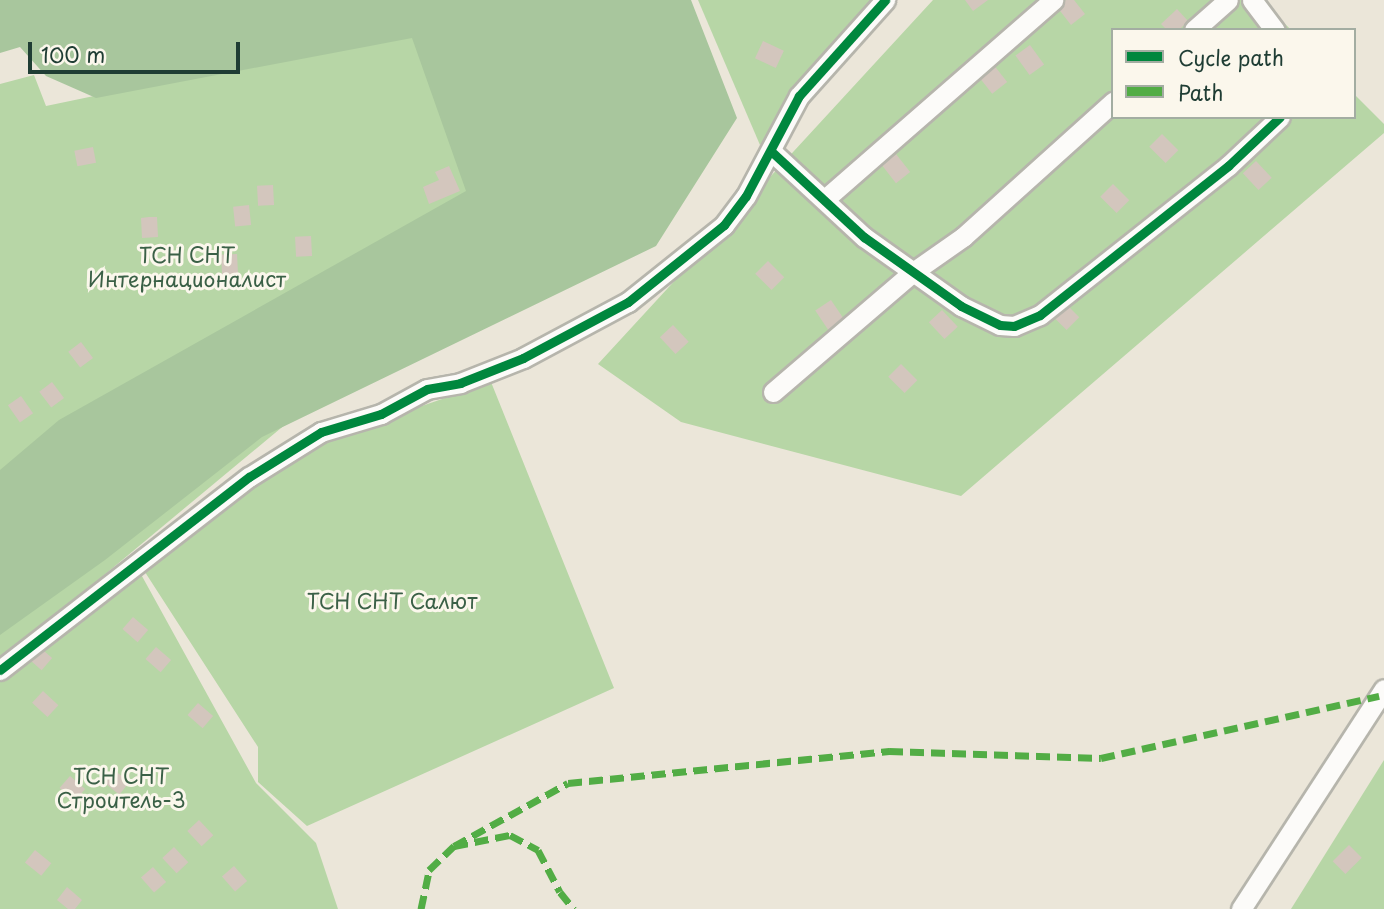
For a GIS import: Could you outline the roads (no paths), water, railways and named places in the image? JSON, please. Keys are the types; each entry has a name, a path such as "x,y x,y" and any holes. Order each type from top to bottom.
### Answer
{"street":[{"path":"0,670 249,477 321,432 381,414 427,389 460,383 523,359 628,302 724,225 746,196 799,96 885,0"},
{"path":"825,199 1053,0"},
{"path":"1196,28 1228,0"},
{"path":"1252,0 1273,28"},
{"path":"773,392 913,272 962,237 1111,104"},
{"path":"771,151 864,237 961,306 1000,325 1028,323 1228,166 1278,119"},
{"path":"1241,909 1384,688"}],"park label":[{"name":"ТСН СНТ Интернационалист","path":"187,266"},
{"name":"ТСН СНТ Салют","path":"392,600"},
{"name":"ТСН СНТ Строитель-3","path":"121,787"}]}
